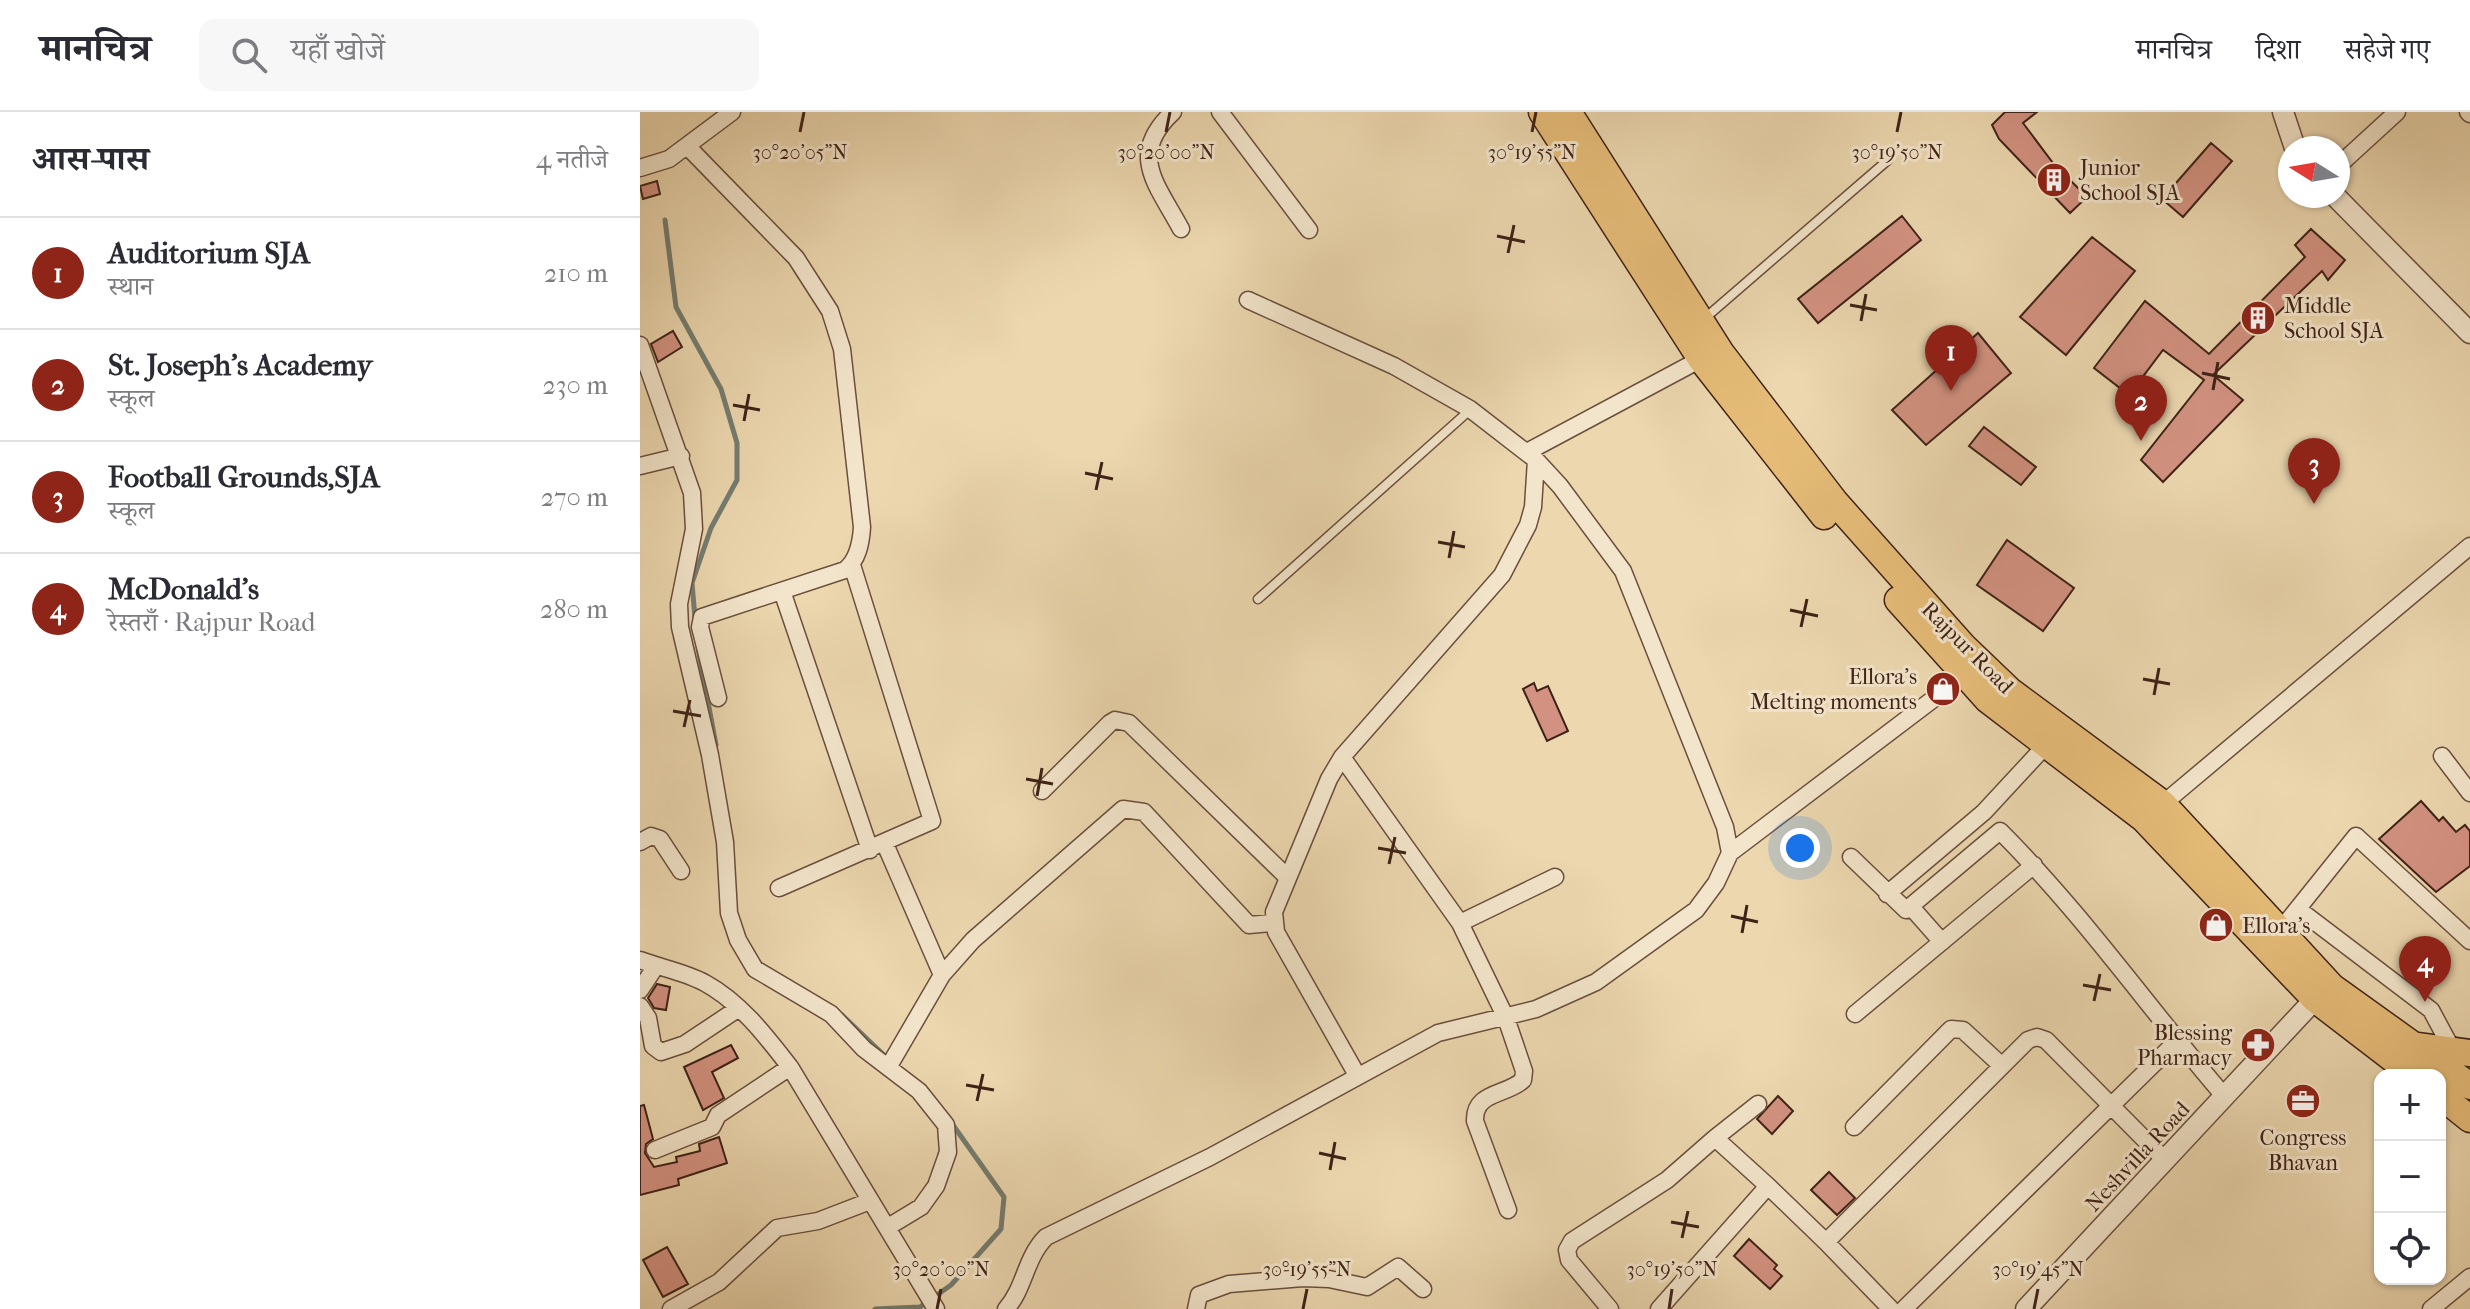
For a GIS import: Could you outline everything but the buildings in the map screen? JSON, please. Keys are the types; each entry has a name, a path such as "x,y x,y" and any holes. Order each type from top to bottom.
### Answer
{"main road":[{"name":"Rajpur Road","path":"1542,112 1701,359 1815,506 1965,675 1988,700 2047,744 2153,811 2315,999 2406,1069"},
{"name":"Rajpur Road","path":"1568,112 1700,322 1835,502 1963,646 2010,691 2153,811 2332,987 2470,1086"},
{"path":"2414,1046 2462,1052"},
{"path":"2446,1100 2470,1119"}],"street":[{"path":"640,168 669,159 732,112"},
{"path":"1173,112 1155,128 1147,154 1150,171 1181,229"},
{"path":"1220,112 1309,230"},
{"path":"2283,112 2291,136"},
{"path":"2350,155 2397,112"},
{"path":"687,146 796,258 834,320 842,349 862,527 852,565 933,817 929,824 779,888"},
{"path":"2347,208 2470,333"},
{"path":"1248,300 1394,366 1470,409 1532,456 1623,571 1725,827 1730,853"},
{"path":"640,345 681,456 695,512 679,604 680,627 722,818 726,889 734,930 743,952 764,976 820,1005 864,1049 892,1060 930,1103 946,1125 950,1138 936,1186 921,1207 888,1227"},
{"path":"1532,456 1701,359"},
{"path":"640,466 681,456"},
{"path":"1357,1075 1273,923 1287,877 1342,757 1502,575 1521,542 1533,507 1532,456"},
{"path":"2153,811 2470,546"},
{"path":"718,698 700,627 702,617 852,565"},
{"path":"782,591 878,847 942,975"},
{"path":"1006,1309 1016,1298 1037,1247 1046,1237 1210,1157 1438,1033 1506,1018 1564,998 1596,982 1696,910 1716,883 1730,853 1965,675"},
{"path":"1042,791 1110,723 1121,720 1129,723 1287,877"},
{"path":"1887,894 1984,812 2047,744"},
{"path":"2442,756 2470,793"},
{"path":"1342,757 1460,923 1506,1018 1524,1071 1523,1080 1479,1102 1475,1111 1508,1210"},
{"path":"892,1060 942,975 990,923 1123,809 1144,812 1249,925 1273,923"},
{"path":"1984,812 2115,960 2225,1097"},
{"path":"1912,908 2000,831"},
{"path":"640,842 651,836 660,839 681,871"},
{"path":"2279,932 2356,836 2470,941"},
{"path":"1851,857 1900,907 1912,908 1942,942"},
{"path":"1855,1014 2034,865"},
{"path":"1460,923 1555,877"},
{"path":"2298,909 2431,1010 2462,1052"},
{"path":"640,990 648,963 705,983 739,1008 790,1067 934,1307"},
{"name":"Neshvilla Road","path":"2026,1309 2315,999"},
{"path":"640,1006 648,1018 653,1046 661,1052 685,1044 739,1008"},
{"path":"1854,1127 1951,1029 1963,1030 2002,1066"},
{"path":"1826,1242 2028,1040 2037,1037 2046,1040 2166,1161"},
{"path":"1904,1309 2177,1041"},
{"path":"655,1150 712,1127 718,1115 790,1067"},
{"path":"1610,1309 1569,1260 1567,1250 1572,1241 1667,1180 1758,1104"},
{"path":"1715,1138 1826,1242 1891,1309"},
{"path":"1659,1309 1768,1186"},
{"path":"671,1309 719,1282 777,1228 818,1221 870,1201"},
{"path":"1196,1309 1199,1295 1229,1284 1316,1278 1367,1287 1398,1267 1423,1289"},
{"path":"2431,1309 2470,1277"}],"lane":[{"path":"1700,322 1888,160"},
{"path":"1258,599 1470,409"}],"waterway":[{"path":"665,220 676,307 721,389 737,443 737,480 711,528 692,583 695,618"},
{"path":"698,648 716,745"},
{"path":"842,1015 887,1058"},
{"path":"875,1309 920,1307 951,1285 1001,1229 1004,1197 948,1118"}],"place":[{"name":"Junior School SJA","path":"2054,180"},
{"name":"Middle School SJA","path":"2258,318"},
{"name":"Auditorium SJA","path":"1951,391"},
{"name":"St. Joseph's Academy","path":"2141,441"},
{"name":"Football Grounds,SJA","path":"2314,504"},
{"name":"Ellora's Melting moments","path":"1943,689"},
{"name":"Ellora's","path":"2216,925"},
{"name":"McDonald's","path":"2425,1002"},
{"name":"Blessing Pharmacy","path":"2258,1045"},
{"name":"Congress Bhavan","path":"2303,1101"}]}
